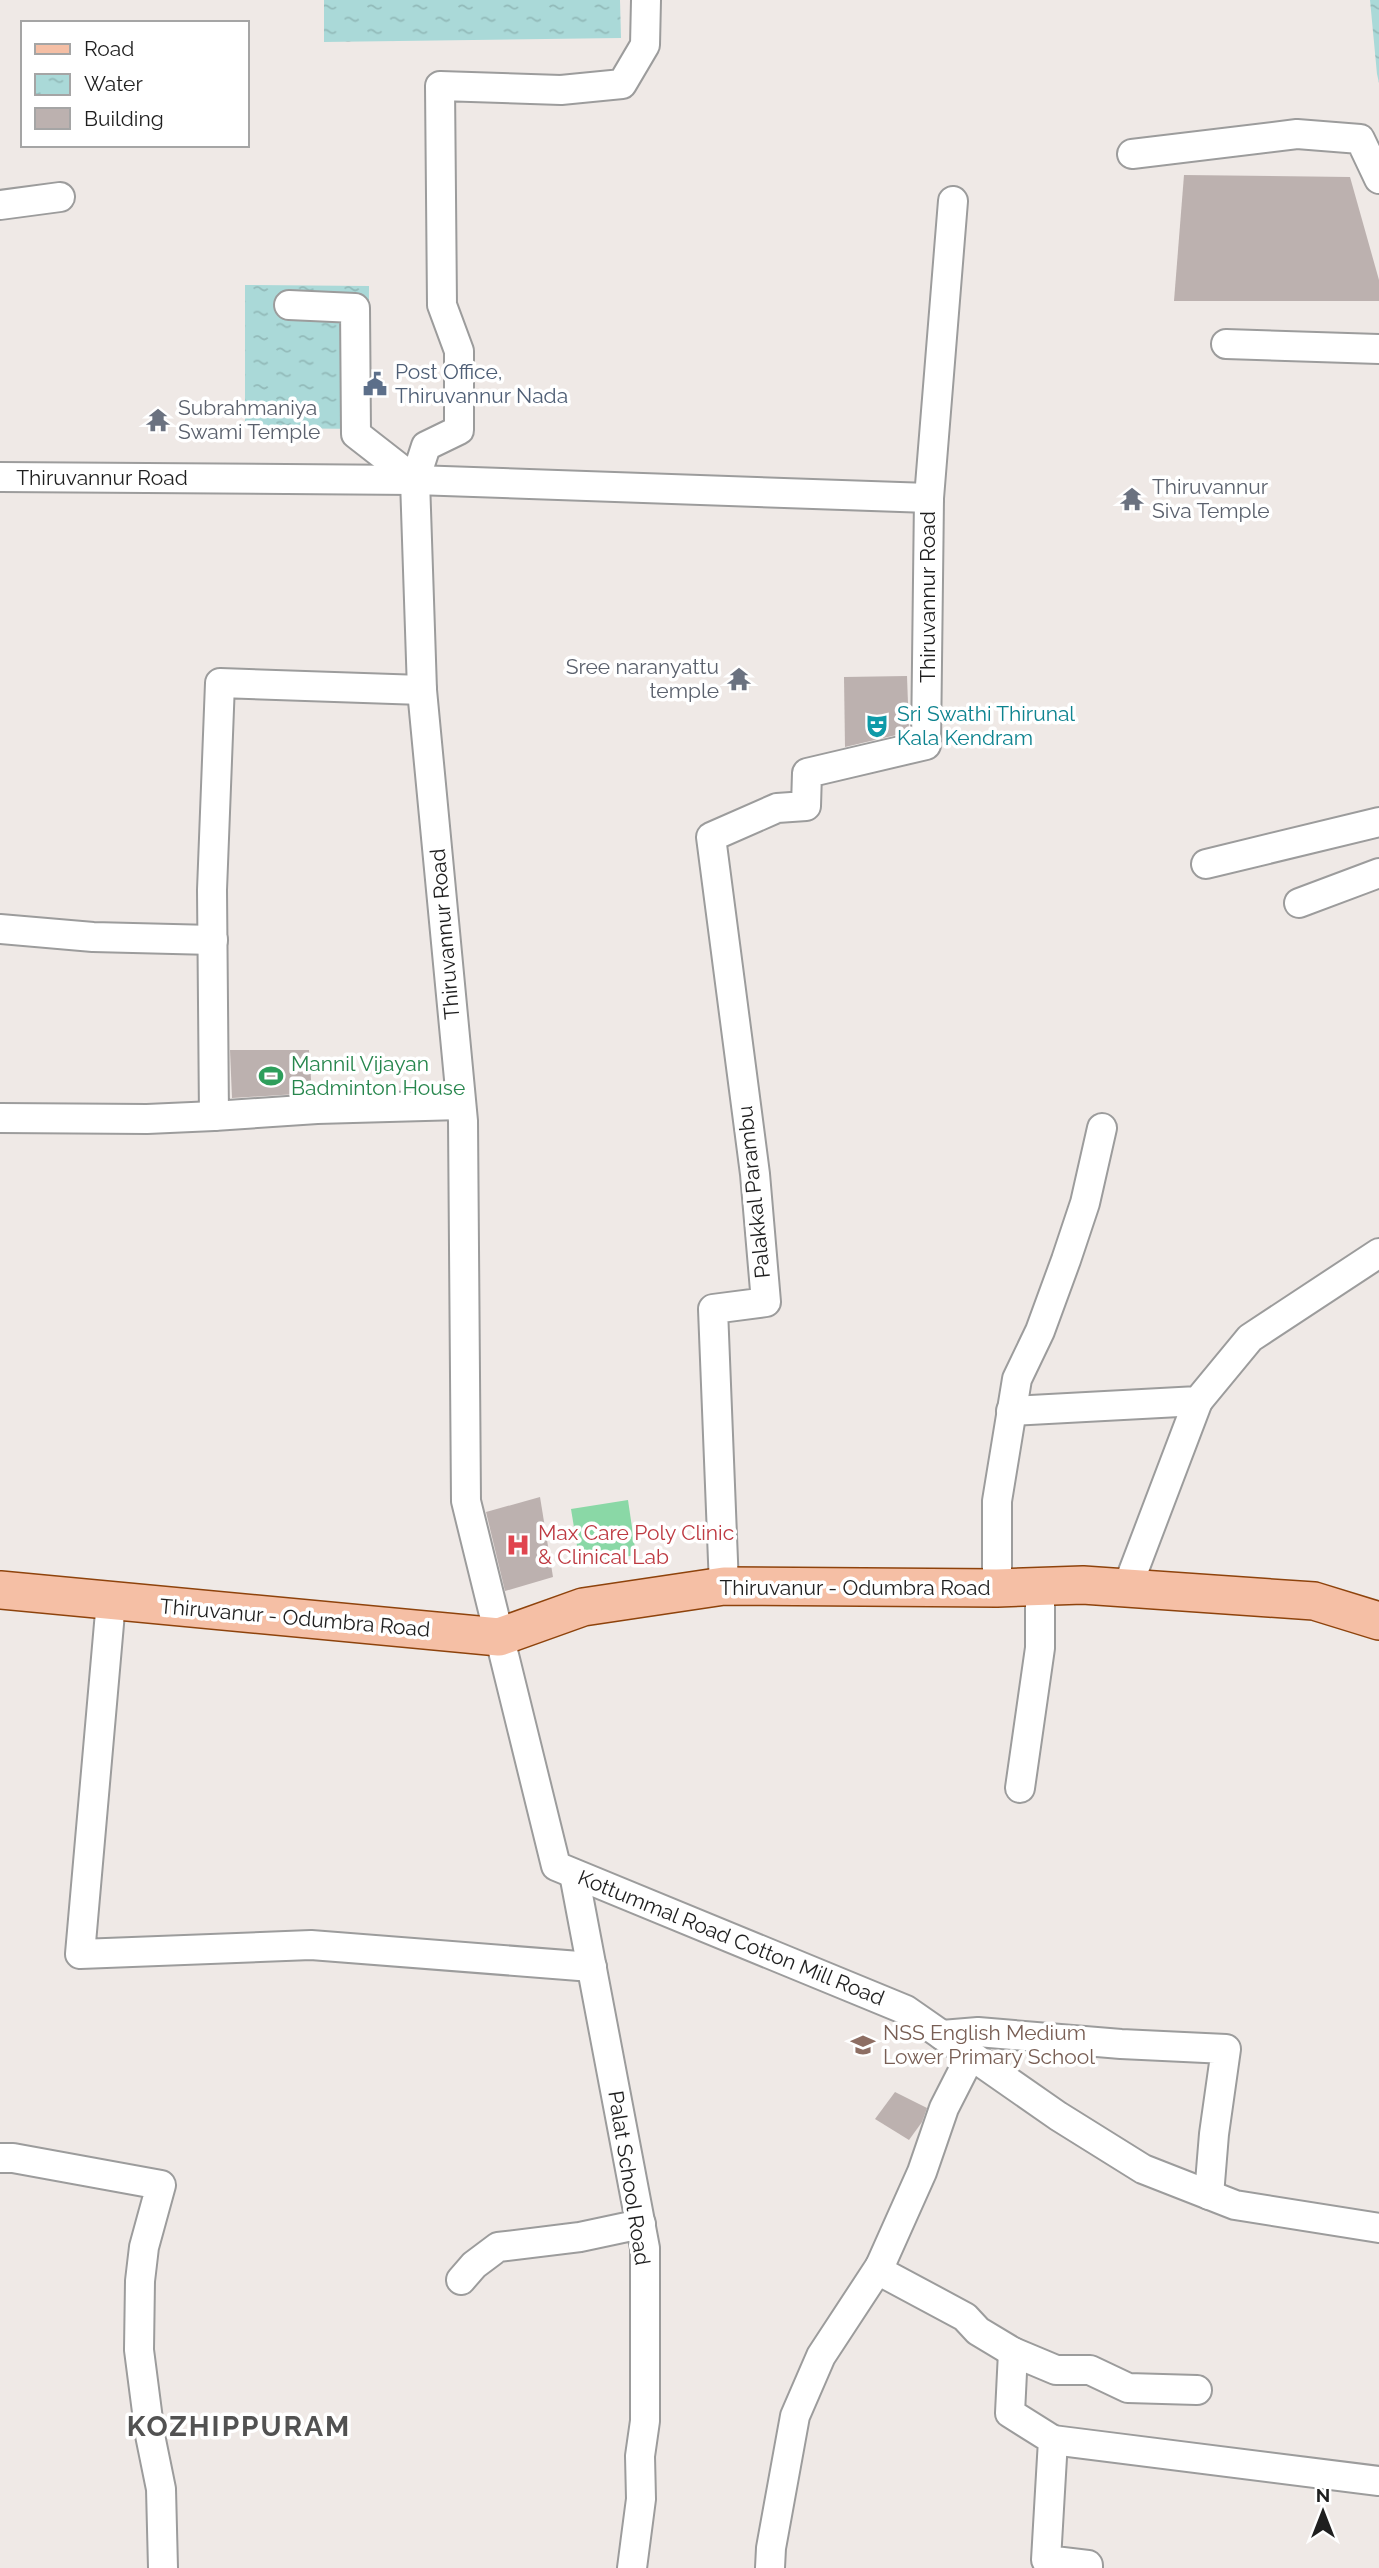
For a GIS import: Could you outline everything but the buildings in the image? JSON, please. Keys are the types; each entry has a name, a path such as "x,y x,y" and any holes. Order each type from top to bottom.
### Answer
{"main road":[{"name":"Thiruvanur - Odumbra Road","path":"0,1590 499,1637 583,1608 724,1587 1127,1588 1314,1601 1379,1621"}],"street":[{"path":"289,305 355,308 356,433 415,480 426,446 459,430 459,351 442,305 440,86 561,90 622,84 645,45 646,0"},
{"path":"1132,154 1297,134 1360,139 1379,179"},
{"path":"0,205 60,197"},
{"path":"929,498 953,201"},
{"path":"1226,344 1379,349"},
{"name":"Thiruvannur Road","path":"0,477 415,480 929,498 926,745 807,773 806,806 777,808 711,837"},
{"name":"Thiruvannur Road","path":"415,480 422,690 463,1128 466,1501 499,1637"},
{"path":"214,1115 212,890 220,683 422,690"},
{"path":"1206,864 1379,822"},
{"name":"Palakkal Parambu","path":"711,837 755,1174 766,1302 713,1309 724,1587"},
{"path":"1300,904 1379,873"},
{"path":"0,929 93,937 213,940"},
{"path":"0,1118 147,1119 317,1109 461,1105"},
{"path":"997,1588 997,1502 1017,1379 1040,1331 1066,1260 1085,1203 1102,1128"},
{"path":"1127,1588 1198,1401 1250,1338 1379,1253"},
{"path":"1011,1410 1198,1401"},
{"path":"1020,1788 1041,1648 1041,1587"},
{"path":"111,1601 80,1954 311,1945 592,1967"},
{"name":"Kottummal Road Cotton Mill Road","path":"499,1637 556,1866 906,2010 1058,2116 1143,2169 1235,2205 1379,2228"},
{"name":"Palat School Road","path":"574,1874 645,2248 645,2421 640,2456 641,2499 632,2568"},
{"path":"942,2035 978,2032 1121,2044 1226,2049 1209,2195"},
{"path":"770,2568 771,2548 795,2416 821,2356 880,2266 922,2172 944,2108 971,2055"},
{"path":"0,2158 13,2158 160,2185 144,2247 139,2350 160,2489 163,2568"},
{"path":"461,2280 474,2265 498,2247 580,2237 641,2224"},
{"path":"880,2266 883,2273 965,2317 978,2331 1013,2352 1056,2370 1090,2370 1128,2388 1197,2390"},
{"path":"1013,2352 1010,2413 1053,2440 1379,2481"},
{"path":"1053,2440 1046,2560 1088,2565 1088,2568"}],"green space":[{"path":"628,1500 636,1555 580,1564 571,1509"}],"water":[{"path":"324,0 620,0 621,38 324,42"},
{"path":"1370,0 1379,0 1379,83 1377,74"},
{"path":"245,285 369,286 368,429 245,428"}],"place":[{"name":"Post Office, Thiruvannur Nada","path":"375,384"},
{"name":"Subrahmaniya Swami Temple","path":"158,420"},
{"name":"Thiruvannur Siva Temple","path":"1132,499"},
{"name":"Sree naranyattu temple","path":"739,679"},
{"name":"Sri Swathi Thirunal Kala Kendram","path":"877,726"},
{"name":"Mannil Vijayan Badminton House","path":"271,1076"},
{"name":"Max Care Poly Clinic & Clinical Lab","path":"518,1545"},
{"name":"NSS English Medium Lower Primary School","path":"863,2045"}],"district":[{"name":"KOZHIPPURAM","path":"239,2426"}]}
